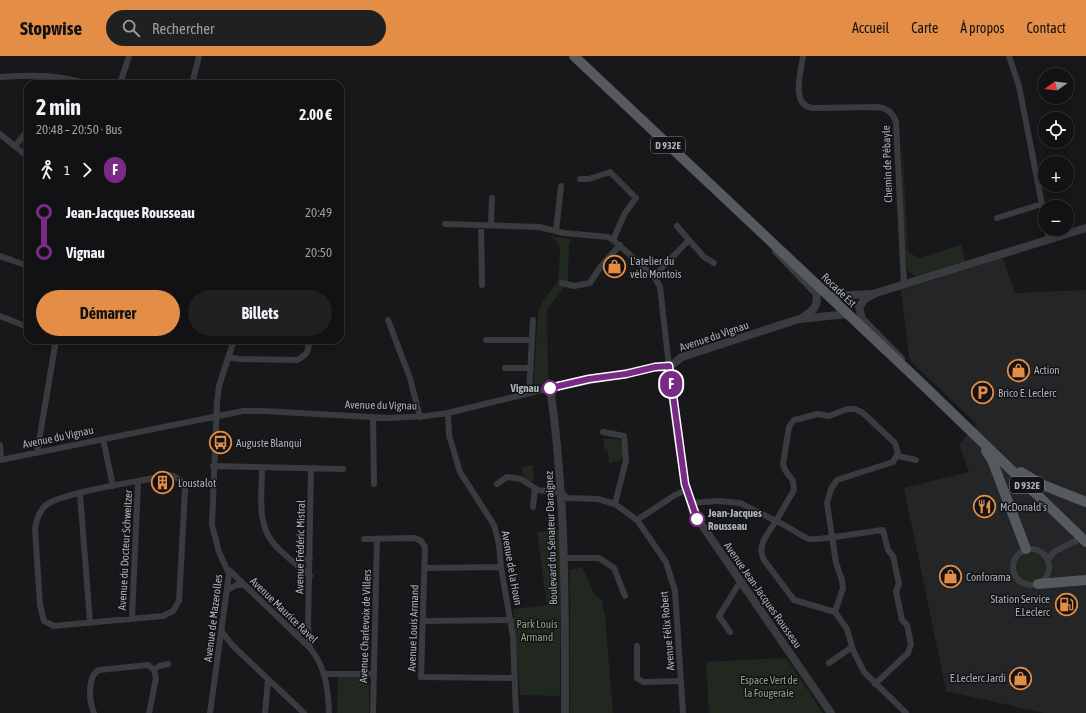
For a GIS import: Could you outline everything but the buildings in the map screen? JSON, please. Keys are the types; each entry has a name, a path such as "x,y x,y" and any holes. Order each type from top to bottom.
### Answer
{"main road":[{"name":"Rocade Est","path":"574,56 922,384 1081,541"},
{"path":"922,384 939,405 990,456 1026,550"},
{"path":"967,428 980,436 1027,477 1086,502"},
{"path":"1038,584 1086,580"}],"street":[{"path":"121,80 129,56"},
{"path":"193,80 199,56"},
{"name":"Chemin de Pébayle","path":"803,56 798,93 800,100 805,106 813,108 878,106 886,109 894,117 896,122 904,285"},
{"path":"1009,56 1019,86 1041,200"},
{"path":"0,77 40,76 72,80"},
{"path":"0,134 24,154"},
{"path":"15,146 24,135"},
{"path":"580,179 590,179 610,172 636,198 625,213 613,240"},
{"path":"556,231 561,186"},
{"path":"491,225 492,198"},
{"path":"997,218 1038,205"},
{"path":"445,224 539,227 556,231 608,237 613,240 654,276 662,296 669,366"},
{"path":"481,225 482,286"},
{"path":"677,226 704,257 714,263"},
{"path":"922,384 893,349 862,319 859,311 861,304 866,299 876,294 1086,228"},
{"path":"762,234 786,264 816,293 817,301 814,309 799,319"},
{"path":"654,276 689,240"},
{"path":"562,283 574,286 590,283 601,266 620,245"},
{"path":"0,256 24,265"},
{"path":"829,296 876,294"},
{"path":"799,319 848,314"},
{"path":"0,316 24,325"},
{"name":"Avenue du Vignau","path":"0,460 244,411 373,417 420,417 448,413 589,379 626,374 655,367 669,366 682,357 799,319"},
{"path":"388,320 410,378 420,417"},
{"path":"529,393 533,320"},
{"path":"486,340 532,340"},
{"path":"37,453 56,346 55,344"},
{"name":"Avenue de Mazerolles","path":"210,713 228,590 229,570 219,552 212,525 216,416 219,386 233,344"},
{"path":"228,357 239,359 297,360 305,356 309,350 309,344"},
{"name":"Avenue Jean-Jacques Rousseau","path":"669,366 687,490 698,521 831,713"},
{"path":"505,368 531,368"},
{"name":"Boulevard du Sénateur Daraignez","path":"550,388 562,493 565,558 565,713"},
{"path":"835,612 843,588 836,563 827,503 831,489 837,480 888,465 898,456 898,449 895,443 863,413 855,409 847,409 829,416 818,414 794,420 789,427 783,464 785,470 793,481 794,490 760,547 760,553 794,600 835,612 846,629 852,647 864,672 906,713"},
{"name":"Avenue de la Houn","path":"448,413 449,435 460,472 494,526 499,544 501,567 511,620 516,713"},
{"path":"373,417 374,484"},
{"path":"603,432 624,436 626,460 615,504"},
{"path":"103,439 114,486"},
{"path":"0,446 0,460"},
{"path":"898,456 916,460"},
{"path":"214,466 344,469"},
{"path":"262,468 262,516 265,529 271,541 310,576"},
{"name":"Avenue Frédéric Mistral","path":"310,648 308,627 311,469"},
{"path":"169,475 179,479 184,484 185,490 179,601 176,607 173,611 163,616 54,626 44,621 40,605 35,529 37,520 44,507 49,502 60,497 138,482 169,475"},
{"name":"Avenue Félix Robert","path":"497,484 507,477 521,479 538,490 562,493 567,498 598,499 615,504 637,520 666,562 675,591 683,713"},
{"name":"Avenue du Docteur Schweitzer","path":"132,618 138,482"},
{"path":"533,507 535,488"},
{"path":"637,520 675,495 687,490"},
{"path":"80,494 90,622"},
{"path":"691,504 719,501 740,502 811,540 883,530 888,550 893,556 899,584 896,591 902,620 907,625 911,644 908,653 875,684"},
{"path":"364,538 378,539"},
{"name":"Avenue Louis Armand","path":"378,539 415,538 421,541 425,547 421,677 515,678"},
{"name":"Avenue Charlevoix de Villers","path":"373,713 378,539"},
{"path":"1043,553 1055,551 1081,541"},
{"path":"1035,549 1043,553 1048,559 1048,574 1038,584 1033,585 1024,583 1014,574 1013,566 1016,556 1026,550 1035,549"},
{"path":"1048,559 1055,551"},
{"path":"295,562 310,558"},
{"path":"565,558 599,558 614,568 625,596"},
{"path":"425,568 501,567"},
{"name":"Avenue Maurice Ravel","path":"229,570 310,648 319,659 326,674 328,689 328,713"},
{"path":"730,632 719,616 740,582"},
{"path":"228,590 236,586 244,585"},
{"path":"423,621 511,620"},
{"path":"294,633 301,632 308,627"},
{"path":"222,632 233,646 304,713"},
{"path":"219,648 229,645 233,646"},
{"path":"637,646 636,678 643,682 681,681"},
{"path":"829,663 852,647"},
{"path":"154,670 159,666 168,664"},
{"path":"94,713 92,708 90,680 94,672 100,670 148,665 154,670 156,678 149,713"},
{"path":"326,674 373,674"},
{"path":"265,713 268,680"},
{"path":"267,696 281,692"}],"shaded area":[{"path":"1003,258 1015,293 1086,290 1086,713 1044,713 946,691 904,488 969,472 959,444 977,424 911,362 901,290"}],"green space":[{"path":"902,136 908,252 919,258 961,245 965,261 915,277 907,269 902,200"},
{"path":"551,236 574,240 570,241 569,245 568,282 547,310 548,375 550,380 555,382 533,389 538,314 543,301 558,281 560,251 559,245"},
{"path":"603,439 618,439 622,443 622,460 609,463 608,451 605,451"},
{"path":"533,465 534,482 525,477 521,467"},
{"name":"Park Louis Armand","path":"560,530 560,696 520,695 513,609 547,605 537,532"},
{"path":"1030,554 1040,558 1044,568 1040,578 1030,582 1020,578 1016,568 1020,558"},
{"path":"582,567 594,594 601,599 605,616 613,713 570,713 570,570"},
{"name":"Espace Vert de la Fougeraie","path":"786,658 823,713 709,713 706,662"},
{"path":"360,676 367,679 369,684 369,713 337,713 338,677"}],"bus line":[{"name":"F","path":"550,388 589,379 626,374 655,367 665,368 669,366 685,484 693,512 697,519"}],"place":[{"name":"L'atelier du vélo Montois","path":"615,267"},
{"name":"Action","path":"1018,370"},
{"name":"Vignau","path":"550,388"},
{"name":"Brico E. Leclerc","path":"983,393"},
{"name":"Auguste Blanqui","path":"221,443"},
{"name":"Loustalot","path":"162,483"},
{"name":"McDonald's","path":"984,507"},
{"name":"Jean-Jacques Rousseau","path":"697,519"},
{"name":"Conforama","path":"950,577"},
{"name":"Station Service E.Leclerc","path":"1066,605"},
{"name":"E.Leclerc Jardi","path":"1021,678"}]}
